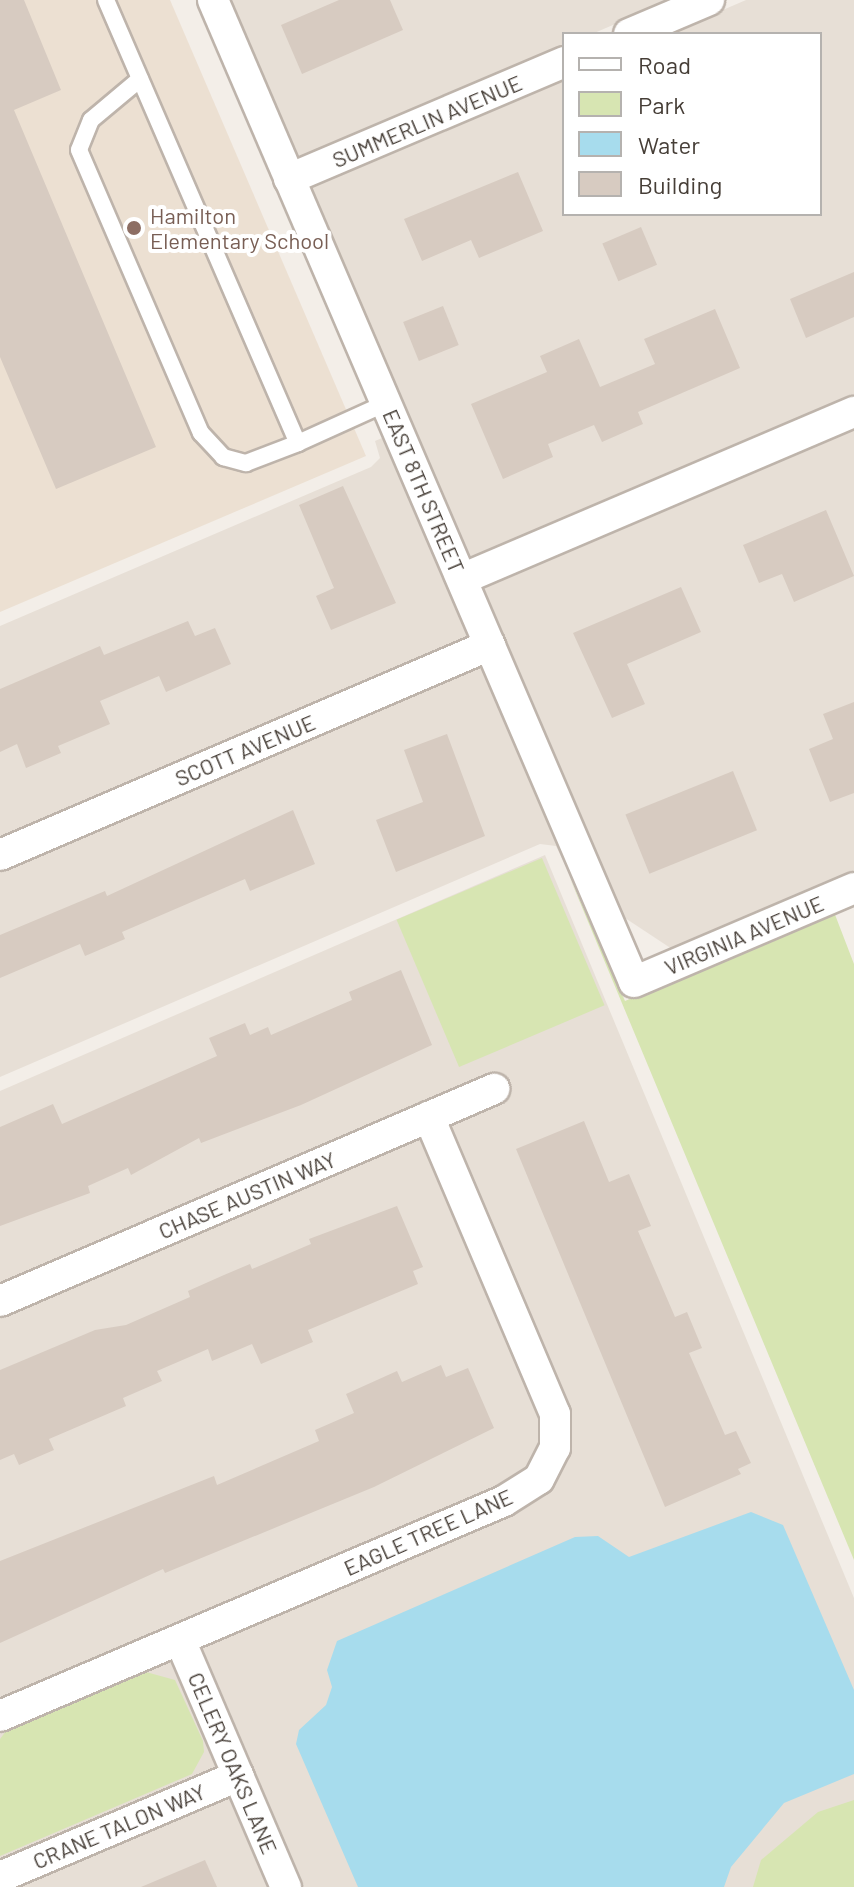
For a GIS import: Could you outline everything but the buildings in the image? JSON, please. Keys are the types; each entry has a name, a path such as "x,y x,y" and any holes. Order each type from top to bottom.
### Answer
{"street":[{"name":"EAST 8TH STREET","path":"213,0 634,982"},
{"path":"634,32 709,0"},
{"name":"SUMMERLIN AVENUE","path":"289,179 562,63"},
{"path":"462,579 854,412"},
{"name":"SCOTT AVENUE","path":"0,855 490,645"},
{"name":"VIRGINIA AVENUE","path":"634,982 854,888"},
{"name":"CHASE AUSTIN WAY","path":"0,1301 494,1089"},
{"name":"EAGLE TREE LANE","path":"0,1716 504,1501 539,1479 555,1448 555,1414 429,1117"},
{"name":"CELERY OAKS LANE","path":"180,1640 286,1887"},
{"name":"CRANE TALON WAY","path":"0,1877 238,1776"}],"lane":[{"path":"106,0 298,443"},
{"path":"140,79 91,120 79,150 201,433 223,457 246,463 386,403"}],"shaded area":[{"name":"Hamilton Elementary School","path":"0,0 170,0 366,456 0,612"},
{"path":"231,0 671,0 597,32 562,32 562,47 299,159"},
{"path":"746,0 854,0 854,396 471,559 311,187 562,79 562,216 822,216 822,32 672,32"},
{"path":"854,428 854,871 672,949 625,918 483,586"},
{"path":"382,438 469,638 0,839 0,626 371,467 380,458 375,441"},
{"path":"481,666 571,877 556,846 540,844 0,1077 0,871"},
{"path":"545,855 854,1598 854,1887 0,1887 0,1091"}],"green space":[{"path":"542,858 605,1005 459,1067 397,920"},
{"path":"569,876 625,1001 834,912 854,964 854,1560"},
{"path":"146,1672 175,1680 203,1741 204,1752 192,1774 0,1856 0,1739 6,1731"},
{"path":"854,1800 854,1887 753,1887 761,1860 818,1812"}],"water":[{"path":"751,1512 783,1525 854,1690 854,1774 784,1803 731,1867 724,1887 358,1887 296,1744 299,1730 326,1705 332,1687 327,1670 337,1641 575,1537 598,1536 629,1557"}],"place":[{"name":"Hamilton Elementary School","path":"134,228"}]}
